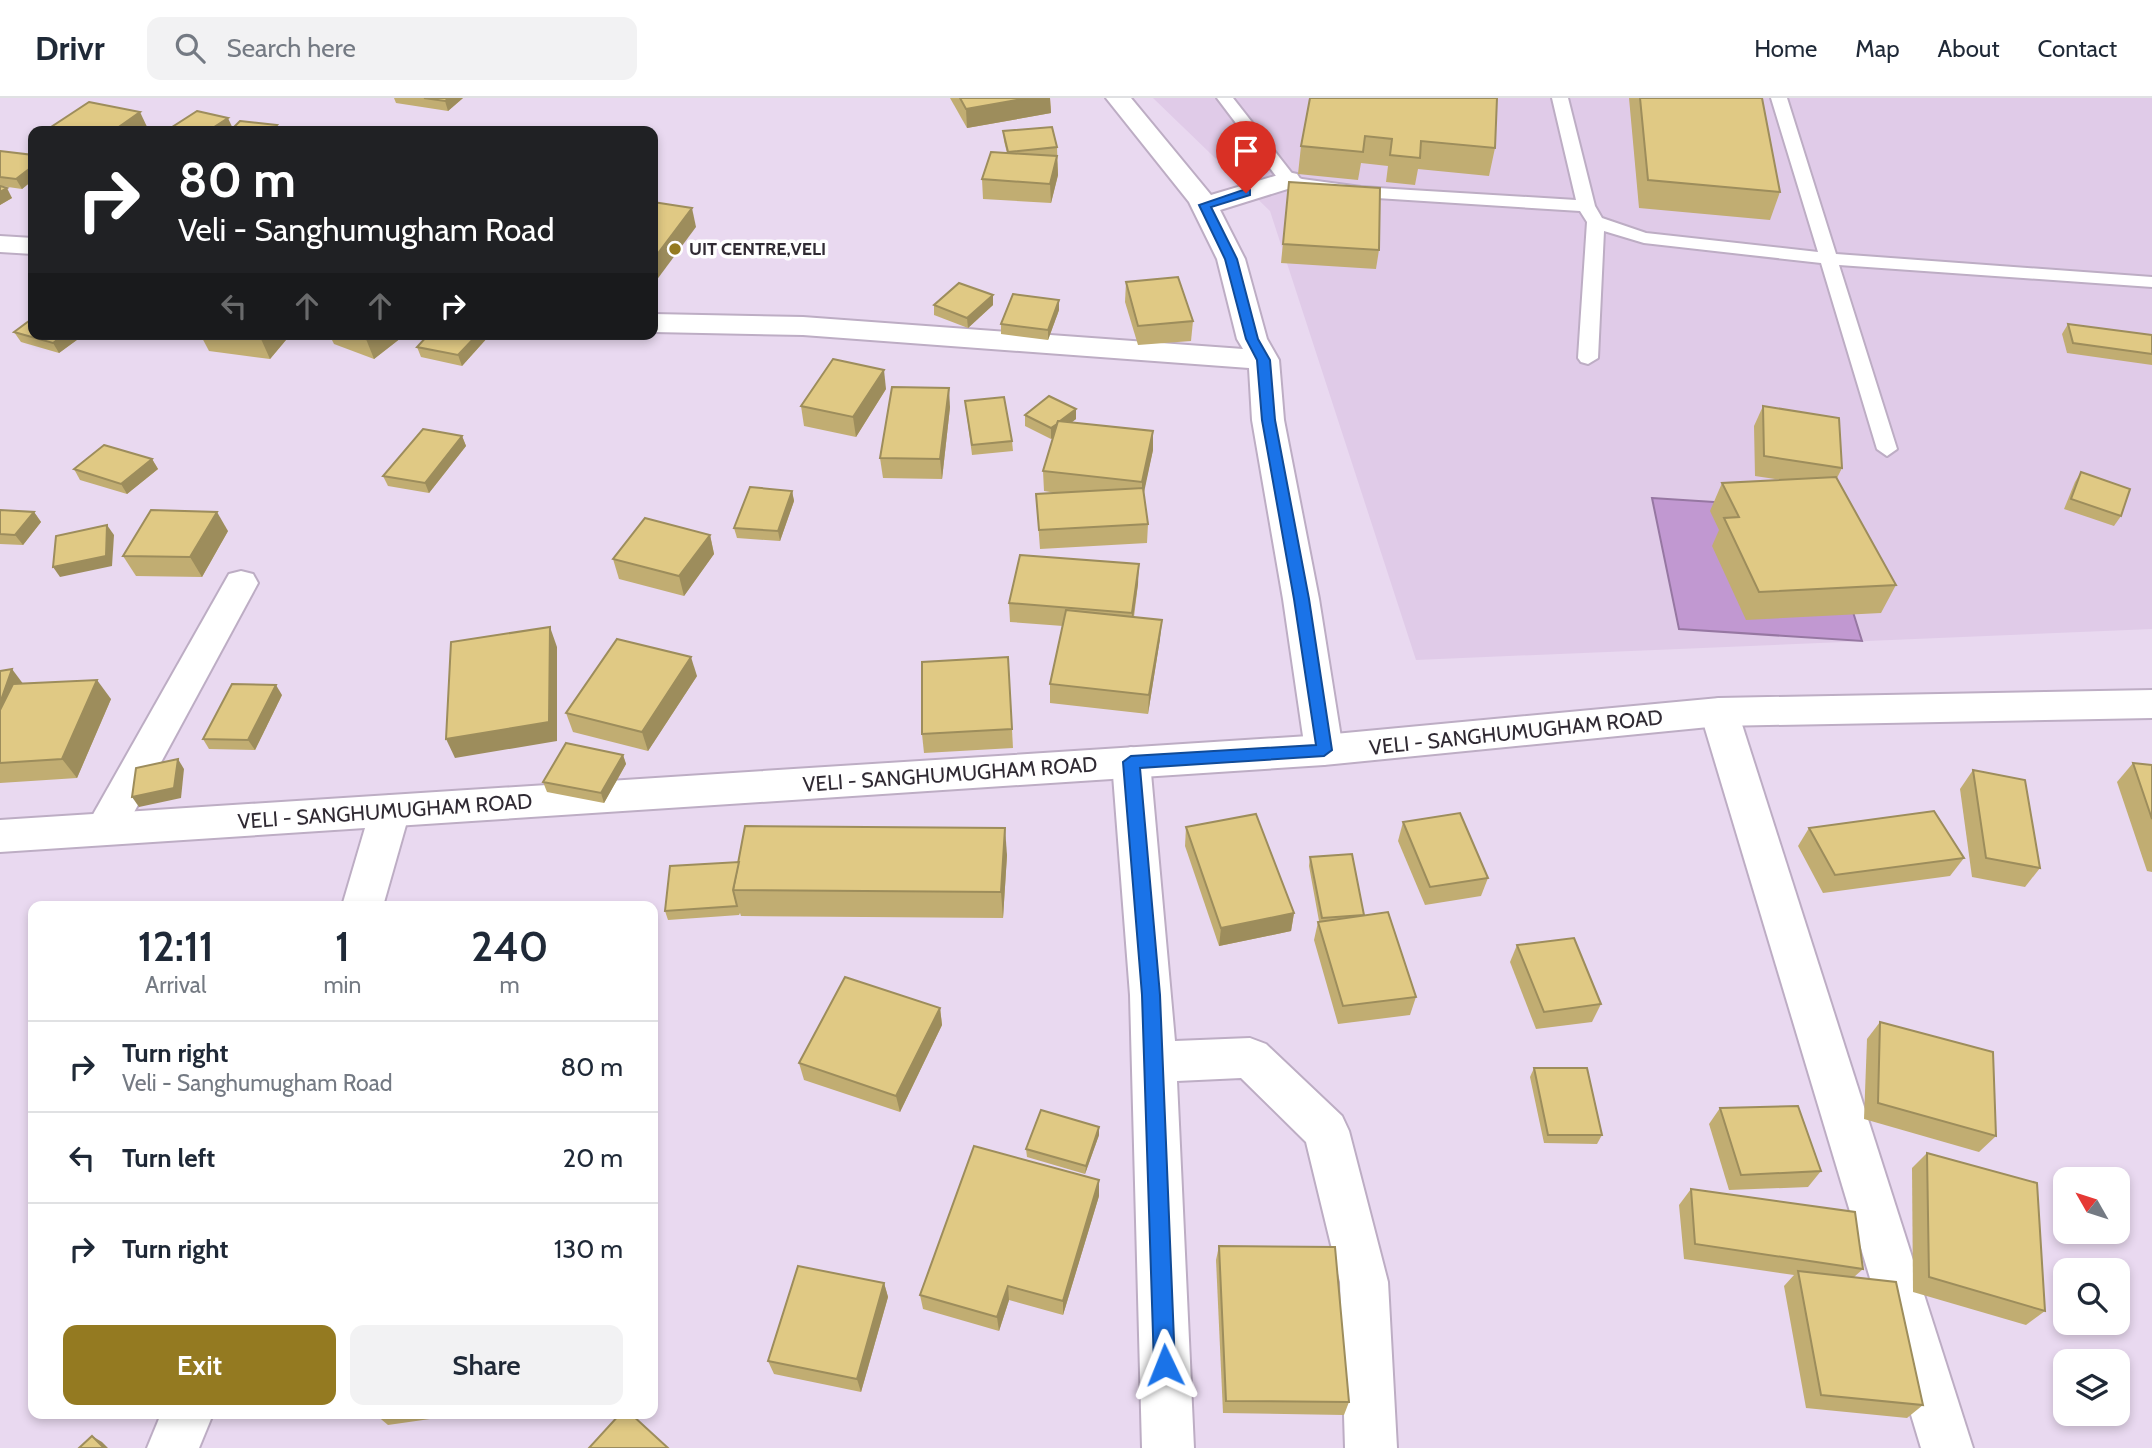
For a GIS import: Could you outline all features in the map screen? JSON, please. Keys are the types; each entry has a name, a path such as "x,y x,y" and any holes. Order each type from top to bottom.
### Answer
{"street":[{"path":"1118,98 1204,205 1231,259 1252,339 1264,360 1268,420 1301,599 1324,750"},
{"path":"1204,205 1288,180"},
{"path":"0,244 28,246"},
{"path":"658,323 803,326 1264,360"},
{"path":"105,829 241,583"},
{"name":"VELI - SANGHUMUGHAM ROAD","path":"3,842 105,829 1324,750 1719,712 2152,704"},
{"path":"1719,712 1947,1448"},
{"path":"1131,762 1151,995 1168,1448"},
{"path":"363,901 390,811"},
{"path":"1153,1062 1250,1058 1326,1131 1364,1282 1371,1448"},
{"path":"173,1448 185,1419"}],"lane":[{"path":"1225,98 1288,180 1298,184 1591,214 1644,238 1830,258 2152,282"},
{"path":"1560,98 1591,214 1588,358"},
{"path":"1779,98 1887,449"}],"shaded area":[{"path":"1153,98 2152,98 2152,629 1416,660 1270,211"},
{"path":"1652,498 1821,509 1862,641 1679,629"}],"building":[{"path":"424,98 449,98 445,101"},
{"path":"960,98 1028,98 966,109"},
{"path":"1310,98 1497,98 1495,148 1421,141 1420,158 1390,155 1392,139 1365,136 1363,152 1301,146"},
{"path":"1640,98 1762,98 1780,192 1648,180"},
{"path":"89,102 140,112 120,126 53,126"},
{"path":"197,111 228,118 216,126 174,126"},
{"path":"240,121 277,125 276,126 235,126"},
{"path":"1052,127 1057,147 1008,152 1003,131"},
{"path":"0,151 28,154 28,170 16,179 0,177"},
{"path":"991,152 1057,156 1050,184 982,179"},
{"path":"1289,182 1380,188 1379,250 1283,244"},
{"path":"658,203 692,208 658,253"},
{"path":"1178,277 1193,321 1138,326 1126,282"},
{"path":"959,283 993,295 967,318 934,305"},
{"path":"1013,294 1059,300 1048,330 1001,324"},
{"path":"28,322 28,336 14,332"},
{"path":"2068,324 2152,335 2152,354 2073,343"},
{"path":"423,340 472,340 458,355 417,347"},
{"path":"833,359 884,370 853,417 801,406"},
{"path":"892,387 949,388 940,459 880,458"},
{"path":"1049,396 1076,409 1051,428 1025,415"},
{"path":"1004,397 1012,441 972,445 965,401"},
{"path":"1763,406 1839,418 1842,468 1764,456"},
{"path":"1058,421 1153,431 1142,482 1043,471"},
{"path":"423,429 462,436 425,483 383,476"},
{"path":"104,445 152,459 121,484 74,469"},
{"path":"2081,472 2130,489 2121,516 2071,499"},
{"path":"1836,477 1896,585 1759,592 1724,518 1739,517 1722,483"},
{"path":"750,487 792,491 778,531 734,528"},
{"path":"1143,488 1148,524 1039,530 1036,494"},
{"path":"0,510 34,512 15,535 0,534"},
{"path":"151,510 217,512 190,557 123,556"},
{"path":"645,518 710,535 679,576 613,559"},
{"path":"107,525 106,556 53,567 56,536"},
{"path":"1020,555 1139,564 1132,613 1009,603"},
{"path":"1066,610 1162,620 1149,695 1050,684"},
{"path":"550,627 549,722 446,739 451,642"},
{"path":"617,639 691,657 642,732 566,713"},
{"path":"1008,657 1012,729 922,734 922,662"},
{"path":"12,669 0,703 0,671"},
{"path":"97,680 62,759 0,763 0,710 13,684"},
{"path":"232,684 276,685 248,740 203,739"},
{"path":"566,743 623,755 601,793 543,782"},
{"path":"178,759 174,788 132,797 136,768"},
{"path":"2133,763 2152,765 2152,819"},
{"path":"1973,770 2025,780 2040,868 1986,858"},
{"path":"1934,811 1964,858 1835,875 1809,828"},
{"path":"1460,813 1488,878 1430,887 1403,822"},
{"path":"1256,814 1294,913 1221,928 1186,827"},
{"path":"745,826 1005,828 1001,892 733,890"},
{"path":"1352,854 1364,915 1322,918 1310,857"},
{"path":"739,862 733,890 737,906 665,911 670,866"},
{"path":"1388,912 1416,997 1343,1006 1318,922"},
{"path":"1574,938 1601,1004 1544,1012 1517,945"},
{"path":"845,977 940,1008 896,1096 799,1063"},
{"path":"1880,1022 1993,1052 1996,1136 1878,1103"},
{"path":"1534,1068 1587,1068 1602,1135 1548,1135"},
{"path":"1798,1106 1821,1171 1741,1175 1720,1108"},
{"path":"1041,1110 1099,1127 1086,1166 1026,1149"},
{"path":"974,1146 1099,1180 1063,1301 1008,1286 997,1317 920,1295"},
{"path":"1927,1153 2037,1183 2045,1311 1929,1277"},
{"path":"1691,1189 1855,1212 1863,1269 1695,1244"},
{"path":"1219,1246 1335,1247 1349,1402 1226,1401"},
{"path":"798,1266 884,1283 857,1379 768,1361"},
{"path":"1798,1271 1896,1282 1923,1405 1821,1395"},
{"path":"615,1419 636,1419 668,1448 589,1448"},
{"path":"92,1436 104,1448 79,1448"}],"place":[{"name":"UIT CENTRE,VELI","path":"675,249"}],"route":[{"path":"1165,1365 1151,995 1131,762 1324,750 1301,599 1268,420 1264,360 1252,339 1231,259 1204,205 1246,193"}]}
